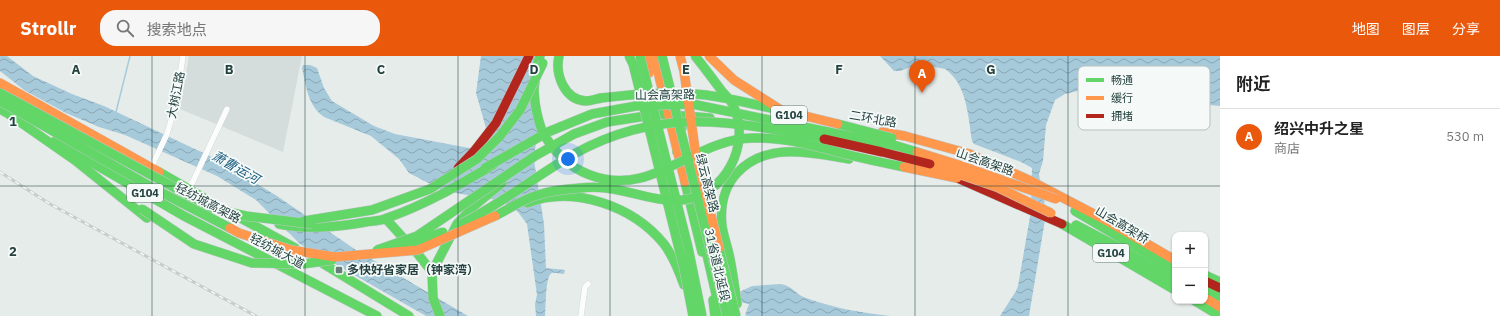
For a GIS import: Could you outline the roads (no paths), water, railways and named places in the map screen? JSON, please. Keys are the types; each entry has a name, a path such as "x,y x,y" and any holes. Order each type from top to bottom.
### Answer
{"main road":[{"path":"430,189 461,166 496,123 530,56"},
{"path":"540,56 533,79 532,94 533,105 542,131 548,143 570,166 597,178 618,181 637,180 658,174 706,149 723,142 762,138 789,142 880,163 956,178 1049,215"},
{"path":"295,224 372,210 430,189 477,159 500,136 520,110 547,56"},
{"path":"559,56 557,70 560,80 574,98 586,101 627,95 666,93 697,94 781,110 900,141 964,160 1035,188 1056,199"},
{"path":"630,56 684,269 693,313"},
{"path":"640,56 688,246 702,316"},
{"path":"645,56 659,97"},
{"name":"31省道北延段","path":"654,56 659,97 663,114 677,152 695,242 710,283 716,316"},
{"name":"绿云高架路","path":"662,56 728,316"},
{"path":"680,56 684,71 695,149 737,316"},
{"path":"501,213 537,195 573,188 596,187 613,189 656,199 682,200 702,194 714,186 728,172 736,156 740,131 738,118 733,105 695,56"},
{"path":"709,56 734,80 781,110"},
{"name":"G104","path":"0,83 336,271 409,316"},
{"name":"轻纺城高架路","path":"0,93 212,208 246,216 295,224 312,224"},
{"name":"二环北路","path":"386,219 446,193 548,132 588,114 659,97 699,95 830,124 905,136 970,154 1051,190 1172,258"},
{"name":"轻纺城高架路","path":"0,101 153,188 239,233 291,250 335,257 379,253"},
{"name":"山会高架路","path":"312,224 374,218 416,204 441,194 548,132 592,114 636,106 692,104 846,134 897,146 962,166 1056,199"},
{"name":"轻纺城大道","path":"0,109 177,212 282,268 377,316"},
{"path":"10,114 73,158 139,212 185,241 232,260 260,266 282,268"},
{"name":"G104","path":"10,114 47,138 142,209 194,244 252,263 303,264 364,255 417,236 535,156 574,134 607,122 663,114 734,120 883,157 957,178 1049,215 1172,288"},
{"path":"663,114 695,242 706,316"},
{"path":"677,152 678,133 684,124 696,116"},
{"name":"山会高架路","path":"379,253 420,241 458,226 494,206 577,152 599,142 630,130 652,125 679,122 722,122 779,130 890,153 959,172 1028,200 1049,215"},
{"path":"678,133 721,316"},
{"path":"737,316 731,265 723,231 722,205 726,191 737,172 744,165 755,158 763,154 775,152 808,153 880,163"},
{"path":"432,275 457,224 475,205 535,156"},
{"path":"379,253 418,250 532,200 577,198 604,203 623,210 648,228 664,244 676,264 693,313"},
{"name":"山会高架桥","path":"1056,199 1172,278"},
{"name":"山会高架桥","path":"1049,215 1118,242 1172,269"},
{"name":"G104","path":"238,216 330,227 386,219"},
{"path":"386,219 417,253 432,275 434,298 440,316"},
{"path":"1118,242 1172,265"},
{"path":"1118,242 1172,283"},
{"path":"1208,276 1220,282"},
{"path":"1208,282 1220,288"},
{"path":"1208,290 1220,297"},
{"path":"1208,300 1220,307"},
{"path":"1199,304 1220,316"},
{"path":"1202,304 1220,316"}],"street":[{"name":"大树江路","path":"139,190 167,134 176,103 183,56"},
{"path":"177,212 227,109"},
{"path":"581,316 584,287 588,284"}],"water":[{"path":"0,56 7,56 33,76 72,94 104,106 216,159 277,196 356,250 468,316 426,316 300,244 256,200 217,176 125,135 99,127 66,113 24,90 0,71"},
{"path":"481,56 537,56 540,82 536,102 538,123 534,160 544,224 546,268 565,270 564,274 552,273 548,279 545,316 536,316 535,304 537,295 527,224 518,212 510,206 496,200 444,191 409,173 399,159 371,136 324,117 314,107 308,95 302,68 303,65 310,65 317,68 324,88 332,101 374,126 395,134 469,148 474,147 486,128 476,93"},
{"path":"880,56 1220,56 1220,106 1210,105 1210,66 1078,66 1078,91 1065,94 1055,100 1046,125 1043,161 1039,174 1040,181 1044,187 1045,220 1029,316 1000,316 1018,286 1031,211 1032,168 1021,162 974,144 972,141 968,111 962,92 958,83 945,69 919,64 900,71 894,71"},
{"path":"780,284 788,286 803,297 816,302 858,312 891,316 747,316 745,315 749,304 734,301 733,295 752,286"}],"waterway":[{"path":"116,112 130,56"}],"railway":[{"path":"0,172 50,204 256,316"}],"place":[{"name":"绍兴中升之星","path":"922,93"},
{"name":"多快好省家居（钟家湾）","path":"339,270"}],"water label":[{"name":"萧曹运河","path":"236,167"}]}
